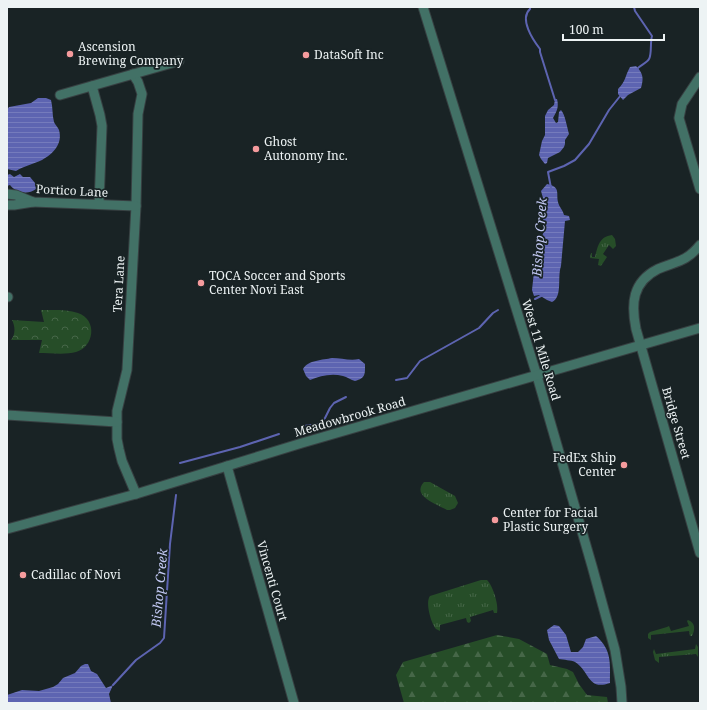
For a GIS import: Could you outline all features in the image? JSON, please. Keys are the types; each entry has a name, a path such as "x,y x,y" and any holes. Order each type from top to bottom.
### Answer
{"street":[{"name":"West 11 Mile Road","path":"423,7 538,376 612,638 621,687 622,703"},
{"path":"60,95 179,61"},
{"name":"Tera Lane","path":"133,74 138,82 142,94 138,114 136,206 127,370 117,411 116,422 117,439 122,461 136,494"},
{"path":"700,77 682,104 679,118 700,189"},
{"path":"92,86 102,126 99,204"},
{"name":"Portico Lane","path":"7,194 16,195 32,202 136,206"},
{"path":"7,205 32,202"},
{"name":"Bridge Street","path":"700,245 693,254 687,258 651,273 640,284 633,302 633,313 641,345 700,553"},
{"name":"Meadowbrook Road","path":"7,529 136,494 302,443 700,328"},
{"path":"7,415 116,422"},
{"name":"Vincenti Court","path":"227,466 294,703"}],"green space":[{"path":"612,235 615,239 616,246 613,249 609,245 603,254 607,257 601,266 598,265 599,259 590,258 591,253 592,257 595,257 598,246 602,240"},
{"path":"41,310 69,311 84,316 89,321 91,327 90,339 87,345 72,353 39,353 42,340 11,340 14,335 14,325 12,320 44,322"},
{"path":"424,482 430,482 455,496 458,503 455,508 447,510 427,499 421,491 421,487"},
{"path":"481,580 487,580 493,591 497,613 494,613 493,610 470,617 471,621 469,623 467,622 466,618 440,625 440,631 436,629 429,612 428,603 430,596"},
{"path":"688,620 694,625 692,636 690,636 689,631 651,635 651,640 648,638 648,634 650,632 669,626 671,631 689,626"},
{"path":"497,635 519,639 547,654 550,665 573,672 587,695 607,697 608,703 404,703 396,675 403,662"},
{"path":"696,644 698,647 698,657 696,654 659,657 659,663 655,660 653,652 654,649 656,654 695,649"}],"water":[{"path":"636,66 642,76 641,88 628,95 623,100 618,94 618,89 624,81 630,67"},
{"path":"38,98 46,98 51,100 54,122 59,129 60,140 53,152 42,160 16,171 7,169 7,110 9,107 31,103"},
{"path":"555,99 557,99 558,107 553,118 556,123 558,122 559,112 561,110 565,118 569,134 565,140 564,147 560,152 548,158 547,163 545,164 539,155 545,135 545,116 548,110 554,105"},
{"path":"10,174 14,177 20,174 23,177 30,177 35,183 36,189 29,192 22,192 15,190 10,185 7,186 7,175"},
{"path":"547,184 556,189 559,205 564,215 569,216 570,220 565,221 559,276 559,291 552,302 539,295 534,296 532,290 537,244 544,231 543,219 545,205 541,191"},
{"path":"332,358 352,360 359,359 365,364 363,377 355,381 339,375 326,375 310,380 306,376 303,369 305,366 316,361"},
{"path":"554,625 559,626 566,635 571,652 578,652 583,647 586,639 596,636 601,641 605,646 609,657 610,683 603,685 597,684 590,679 584,670 575,662 559,659 549,640 547,630"},
{"path":"85,664 88,664 91,671 97,674 106,688 113,685 109,694 111,703 7,703 7,695 22,690 39,691 53,687 63,678 75,673"}],"waterway":[{"name":"Bishop Creek","path":"530,7 527,13 526,24 540,49 555,100"},
{"path":"634,7 635,11 652,36 649,59 637,69"},
{"path":"551,188 548,172 575,160 589,144 609,110 621,95"},
{"name":"Bishop Creek","path":"535,299 543,295"},
{"name":"Bishop Creek","path":"396,380 407,378 420,361 479,328 493,313 498,310"},
{"name":"Bishop Creek","path":"304,426 319,424 325,418 334,403 346,397"},
{"name":"Bishop Creek","path":"180,463 240,447 279,434"},
{"name":"Bishop Creek","path":"113,685 136,660 160,643 164,638 170,544 176,495"}],"place":[{"name":"Ascension Brewing Company","path":"70,54"},
{"name":"DataSoft Inc","path":"306,55"},
{"name":"Ghost Autonomy Inc.","path":"256,149"},
{"name":"TOCA Soccer and Sports Center Novi East","path":"201,283"},
{"name":"FedEx Ship Center","path":"624,465"},
{"name":"Center for Facial Plastic Surgery","path":"495,520"},
{"name":"Cadillac of Novi","path":"23,575"}]}
